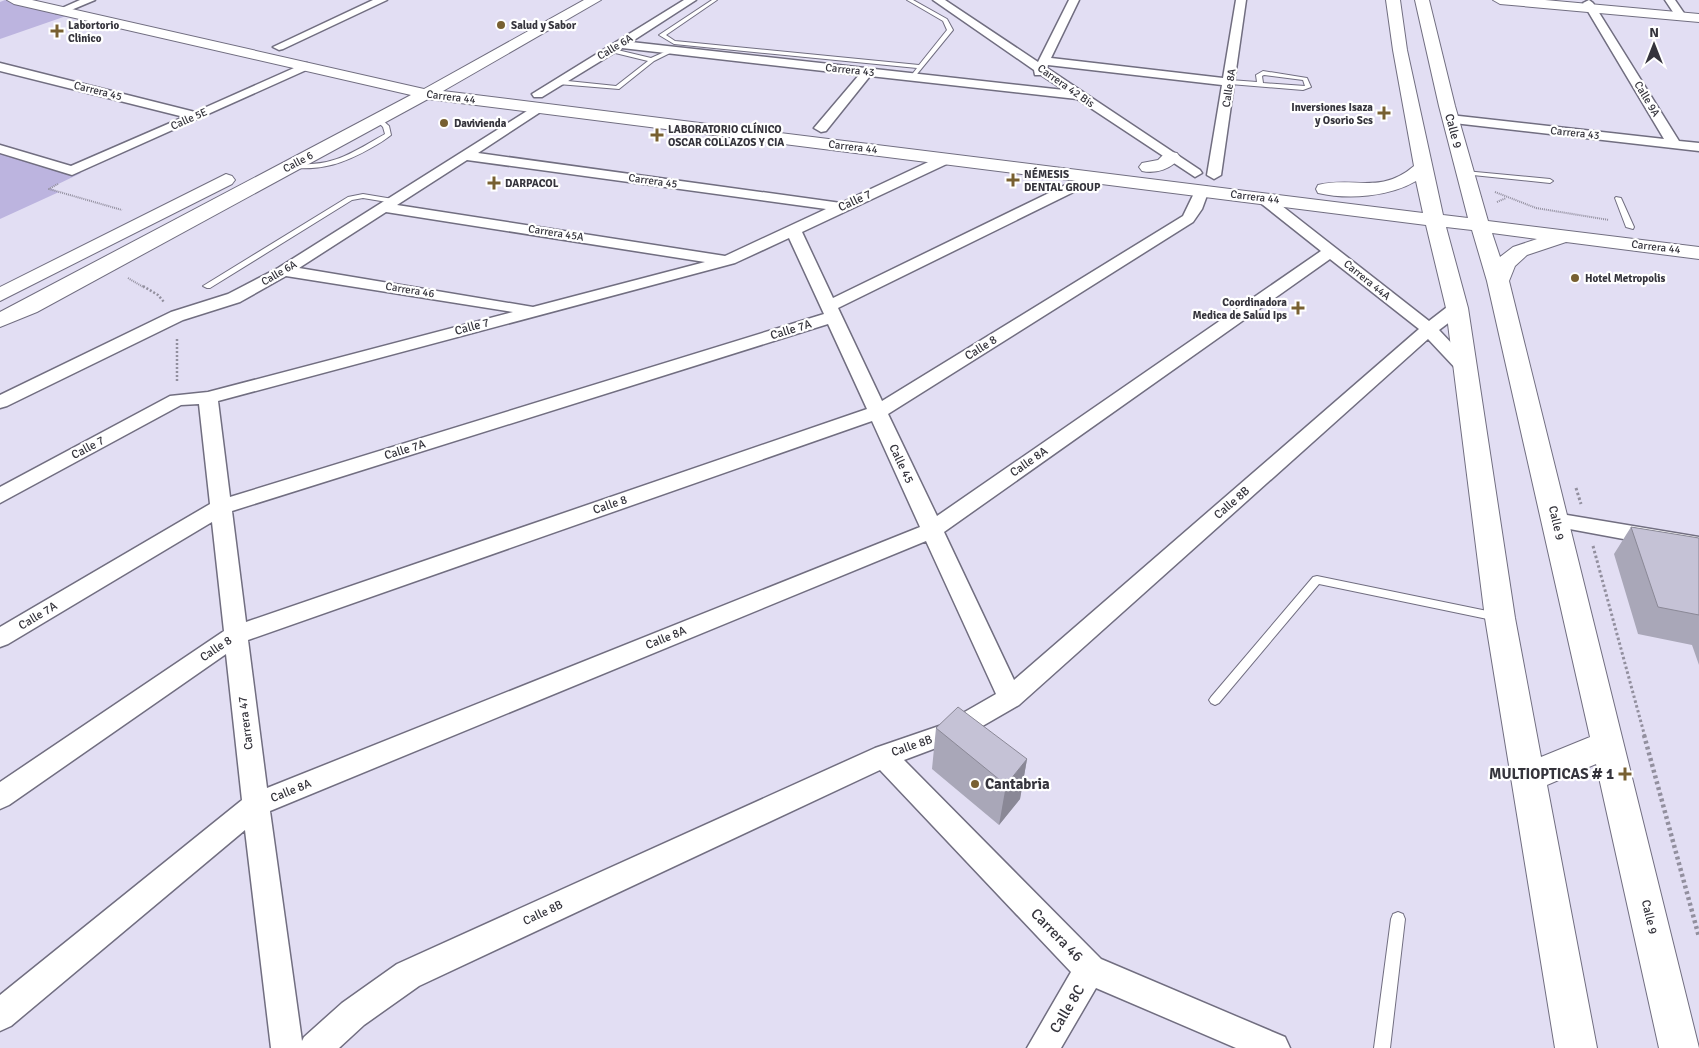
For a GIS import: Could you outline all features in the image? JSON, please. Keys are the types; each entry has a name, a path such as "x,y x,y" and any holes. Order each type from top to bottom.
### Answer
{"main road":[{"name":"Carrera 44","path":"14,0 44,7 73,3 279,47 424,86 538,101 742,133 1093,177 1261,185"},
{"name":"Calle 6","path":"0,320 29,307 291,166 375,101 424,86 567,0"},
{"path":"446,83 487,79 594,0"},
{"path":"1394,0 1401,55 1423,167 1457,308 1500,618 1576,1048"},
{"name":"Calle 9","path":"1422,0 1440,81 1465,173 1483,211 1680,1048"},
{"path":"1500,0 1676,9 1699,12"},
{"path":"1560,0 1590,5"},
{"name":"Carrera 44","path":"73,3 307,67 375,101 403,90 487,79 538,101 821,128 1148,167 1198,182 1214,175 1261,185 1432,210 1483,211 1699,236"},
{"path":"1676,9 1699,18"},
{"path":"1401,55 1430,37"},
{"path":"1401,55 1421,71 1440,81"},
{"name":"Calle 6","path":"258,164 375,101 403,90"},
{"path":"742,133 753,131 800,136 821,128"},
{"path":"1004,150 1035,170"},
{"path":"1148,167 1164,164 1171,157"},
{"name":"Carrera 44","path":"1423,167 1405,182 1389,186 1370,189 1316,187 1432,210"},
{"path":"0,295 240,172"},
{"name":"Carrera 44","path":"1483,211 1583,238 1699,253"},
{"path":"1498,281 1501,268 1509,258 1524,249 1552,241 1583,238"},
{"path":"0,314 29,307"},
{"path":"1528,778 1608,744"}],"street":[{"path":"279,47 382,0"},
{"name":"Calle 6A","path":"0,402 177,316 234,298 284,271 464,156 538,101 558,82 691,0"},
{"name":"Carrera 42 Bis","path":"938,0 1043,65 1080,96 1171,157 1198,182"},
{"path":"1030,90 1074,0"},
{"name":"Calle 8A","path":"1214,175 1242,0"},
{"path":"353,2 371,5"},
{"name":"Calle 9A","path":"1590,5 1674,144"},
{"name":"Carrera 43","path":"615,47 673,50 1080,96"},
{"path":"1043,65 1230,82"},
{"name":"Carrera 45","path":"0,67 196,116"},
{"name":"Calle 5E","path":"0,149 72,171 307,67"},
{"path":"821,128 867,72"},
{"name":"Carrera 43","path":"1450,120 1699,147"},
{"name":"Carrera 45","path":"464,156 841,208"},
{"name":"Calle 7","path":"0,496 177,400 208,398 729,260 946,158"},
{"name":"Calle 7A","path":"0,638 219,508 831,311 1093,177"},
{"name":"Calle 8","path":"0,797 236,635 878,412 1188,220 1195,210 1198,182"},
{"name":"Carrera 44A","path":"1261,185 1331,251 1429,330 1465,368"},
{"name":"Carrera 45A","path":"388,204 729,260"},
{"name":"Calle 45","path":"793,229 1010,698"},
{"name":"Calle 8A","path":"0,1015 256,805 932,530 1331,251"},
{"name":"Carrera 46","path":"284,271 535,310"},
{"name":"Calle 8B","path":"315,1048 353,1014 408,975 884,756 951,732 1010,698 1429,330 1457,308"},
{"name":"Carrera 47","path":"208,398 219,508 287,1048"},
{"path":"1555,520 1699,545"},
{"name":"Carrera 46","path":"884,756 1090,970 1274,1048"},
{"name":"Calle 8C","path":"1043,1048 1090,970"}],"lane":[{"path":"714,0 662,35 674,42 921,66"},
{"path":"909,0 945,20 950,30 913,77"},
{"path":"615,47 652,60"},
{"path":"558,82 617,88 652,60 673,50"},
{"path":"1230,82 1303,88 1308,87 1305,79 1297,76 1264,73 1259,75 1260,84"},
{"path":"1465,173 1550,181"},
{"path":"207,286 350,198 364,196 388,204"},
{"path":"1618,198 1630,227"},
{"path":"1215,700 1318,580 1500,618"},
{"path":"1382,1048 1398,919"}],"path":[{"path":"1494,191 1506,198 1543,210"},
{"path":"59,192 124,211"},
{"path":"1483,211 1506,198"},
{"path":"106,265 158,295 177,316 177,400"},
{"path":"1573,479 1588,525 1699,937"}],"shaded area":[{"path":"14,0 72,14 0,39 0,2"},
{"path":"0,149 81,173 50,188 59,192 0,219"}],"building":[{"path":"1631,527 1699,538 1699,615 1658,607"},
{"path":"958,707 1027,759 1006,785 936,728"}],"place":[{"name":"Salud y Sabor","path":"501,25"},
{"name":"Labortorio Clinico","path":"57,31"},
{"name":"Inversiones Isaza y Osorio Scs","path":"1384,113"},
{"name":"Davivienda","path":"444,123"},
{"name":"LABORATORIO CLÍNICO OSCAR COLLAZOS Y CIA","path":"657,135"},
{"name":"NÉMESIS DENTAL GROUP","path":"1013,180"},
{"name":"DARPACOL","path":"494,183"},
{"name":"Hotel Metropolis","path":"1575,278"},
{"name":"Coordinadora Medica de Salud Ips","path":"1298,308"},
{"name":"MULTIOPTICAS # 1","path":"1625,774"},
{"name":"Cantabria","path":"975,784"}]}
